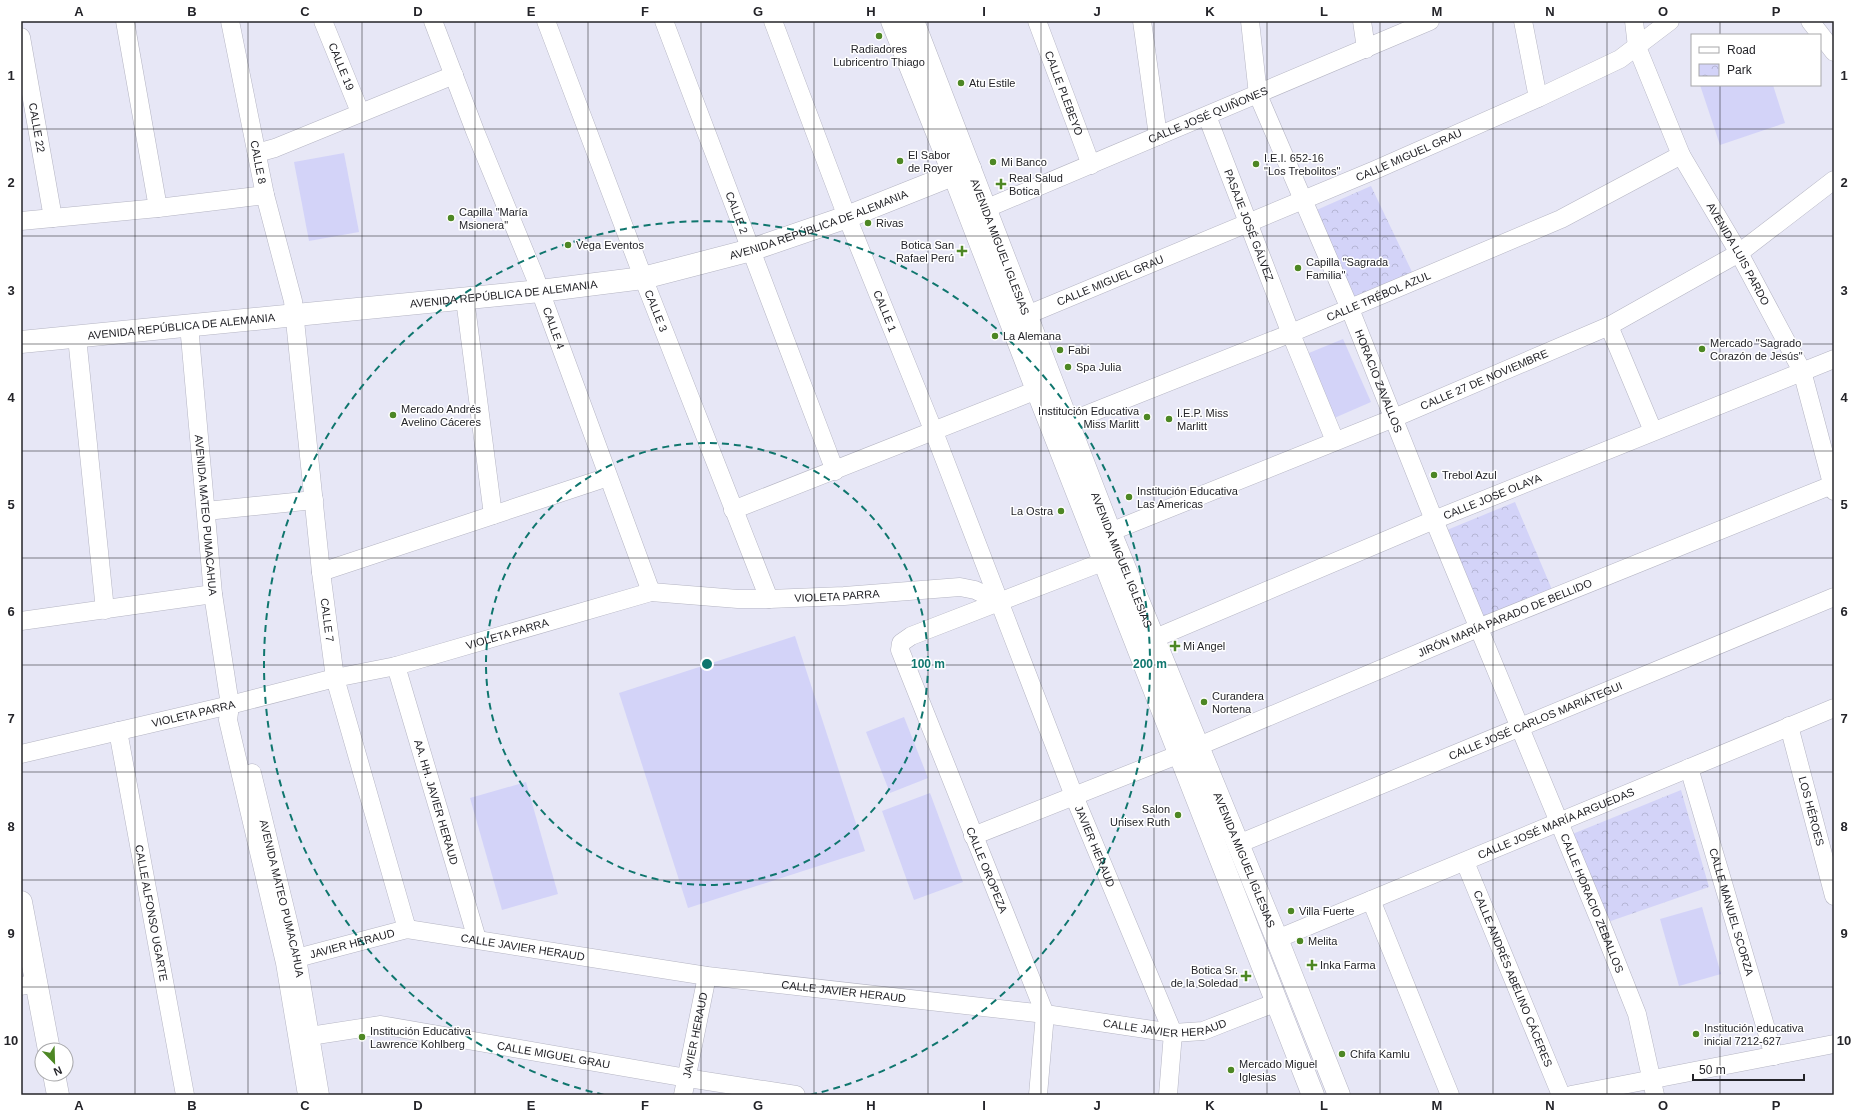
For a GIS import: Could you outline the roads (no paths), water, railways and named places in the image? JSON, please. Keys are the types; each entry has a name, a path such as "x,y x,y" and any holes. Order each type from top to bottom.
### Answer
{"main road":[{"name":"AVENIDA MIGUEL IGLESIAS","path":"892,21 959,165 985,209 1027,316 1153,639 1189,751 1277,1002 1313,1095"},
{"name":"AVENIDA MIGUEL IGLESIAS","path":"913,21 959,165 1037,390 1105,561 1189,751 1238,844 1278,939 1339,1095"},
{"name":"AVENIDA REPÚBLICA DE ALEMANIA","path":"21,342 189,325 294,308 537,284 641,271 749,244 844,210 959,165"},
{"name":"AVENIDA REPÚBLICA DE ALEMANIA","path":"21,327 294,308 465,299 537,284"},
{"path":"21,902 29,984 47,1042"},
{"path":"56,1082 58,1095"}],"street":[{"path":"125,21 158,208"},
{"name":"CALLE 8","path":"230,21 265,195 294,308"},
{"name":"CALLE 19","path":"323,21 360,112"},
{"name":"CALLE 4","path":"434,21 537,284 651,592"},
{"name":"CALLE 3","path":"546,21 733,510 769,599"},
{"name":"CALLE 2","path":"664,21 835,470"},
{"name":"CALLE 1","path":"773,21 844,210 934,432 998,601"},
{"name":"CALLE PLEBEYO","path":"1037,21 1091,165"},
{"path":"1142,21 1158,136"},
{"name":"HORACIO ZAVALLOS","path":"1250,21 1258,95 1350,308 1478,628"},
{"path":"1362,21 1366,49"},
{"name":"CALLE JOSÉ QUIÑONES","path":"985,209 1258,95 1430,21"},
{"path":"1523,21 1538,98"},
{"name":"AVENIDA LUIS PARDO","path":"1634,21 1637,47 1681,155 1739,253 1802,371 1833,488"},
{"name":"CALLE MIGUEL GRAU","path":"1027,316 1248,224 1538,98 1620,59 1670,21"},
{"path":"1810,21 1820,34"},
{"path":"1821,35 1834,52"},
{"name":"CALLE 22","path":"21,37 53,218"},
{"path":"257,153 275,148 360,112 454,75"},
{"name":"PASAJE JOSÉ GÁLVEZ","path":"1207,116 1291,334 1335,441"},
{"name":"CALLE TRÉBOL AZUL","path":"1068,422 1291,334 1561,219 1681,155"},
{"name":"CALLE 27 DE NOVIEMBRE","path":"1110,532 1394,418 1608,326 1739,253 1832,187"},
{"path":"21,220 158,208 265,195"},
{"path":"465,299 493,515"},
{"name":"CALLE 7","path":"294,308 321,572 335,678 407,929"},
{"name":"AVENIDA MATEO PUMACAHUA","path":"189,325 213,594 230,705 228,720 285,963 307,1095"},
{"path":"1608,326 1653,431"},
{"path":"77,337 105,610"},
{"name":"CALLE JOSE OLAYA","path":"1153,639 1434,520 1834,359"},
{"path":"733,510 934,432 1037,390"},
{"path":"321,572 608,477"},
{"name":"JIRÓN MARÍA PARADO DE BELLIDO","path":"973,836 1189,751 1478,628 1833,488"},
{"path":"206,511 314,500"},
{"path":"998,601 1105,561"},
{"name":"VIOLETA PARRA","path":"21,754 230,705 335,678 396,666 651,592 738,599 769,599 844,596 960,587 975,590 998,601"},
{"path":"21,621 213,594"},
{"name":"CALLE JOSÉ CARLOS MARIÁTEGUI","path":"1238,844 1834,597"},
{"name":"CALLE OROPEZA","path":"998,601 906,638 901,643 900,650 1044,1014 1038,1095"},
{"name":"JAVIER HERAUD","path":"998,601 1074,796 1173,1033 1168,1095"},
{"name":"CALLE HORACIO ZEBALLOS","path":"1478,628 1636,1014 1653,1087"},
{"name":"AA. HH. JAVIER HERAUD","path":"396,666 477,939"},
{"name":"AVENIDA MATEO PUMACAHUA","path":"230,705 237,718 261,803 297,958 320,1095"},
{"name":"CALLE JOSÉ MARÍA ARGUEDAS","path":"1278,939 1834,708"},
{"name":"LOS HÉROES","path":"1789,726 1834,896"},
{"name":"CALLE ALFONSO UGARTE","path":"118,731 185,1095"},
{"name":"CALLE MANUEL SCORZA","path":"1689,768 1774,1056"},
{"name":"CALLE ANDRÉS ABELINO CÁCERES","path":"1465,862 1561,1095"},
{"path":"1371,900 1450,1095"},
{"name":"JAVIER HERAUD","path":"297,958 407,929"},
{"name":"CALLE JAVIER HERAUD","path":"407,929 707,976 1044,1014 1173,1033 1203,1031 1277,1002"},
{"name":"JAVIER HERAUD","path":"685,1087 707,976"},
{"name":"CALLE MIGUEL GRAU","path":"310,1036 381,1025 685,1087 796,1095"},
{"path":"1571,1095 1653,1087 1774,1056 1834,1044"}],"place":[{"name":"Radiadores Lubricentro Thiago","path":"879,36"},
{"name":"Atu Estile","path":"961,83"},
{"name":"El Sabor de Royer","path":"900,161"},
{"name":"Mi Banco","path":"993,162"},
{"name":"I.E.I. 652-16 \"Los Trebolitos\"","path":"1256,164"},
{"name":"Real Salud Botica","path":"1001,184"},
{"name":"Capilla \"María Msionera\"","path":"451,218"},
{"name":"Rivas","path":"868,223"},
{"name":"Vega Eventos","path":"568,245"},
{"name":"Botica San Rafael Perú","path":"962,251"},
{"name":"Capilla \"Sagrada Familia\"","path":"1298,268"},
{"name":"La Alemana","path":"995,336"},
{"name":"Mercado \"Sagrado Corazón de Jesús\"","path":"1702,349"},
{"name":"Fabi","path":"1060,350"},
{"name":"Spa Julia","path":"1068,367"},
{"name":"Mercado Andrés Avelino Cáceres","path":"393,415"},
{"name":"Institución Educativa Miss Marlitt","path":"1147,417"},
{"name":"I.E.P. Miss Marlitt","path":"1169,419"},
{"name":"Trebol Azul","path":"1434,475"},
{"name":"Institución Educativa Las Americas","path":"1129,497"},
{"name":"La Ostra","path":"1061,511"},
{"name":"Mi Angel","path":"1175,646"},
{"name":"Curandera Nortena","path":"1204,702"},
{"name":"Salon Unisex Ruth","path":"1178,815"},
{"name":"Villa Fuerte","path":"1291,911"},
{"name":"Melita","path":"1300,941"},
{"name":"Inka Farma","path":"1312,965"},
{"name":"Botica Sr. de la Soledad","path":"1246,976"},
{"name":"Institución educativa inicial 7212-627","path":"1696,1034"},
{"name":"Institución Educativa Lawrence Kohlberg","path":"362,1037"},
{"name":"Chifa Kamlu","path":"1342,1054"},
{"name":"Mercado Miguel Iglesias","path":"1231,1070"}]}
